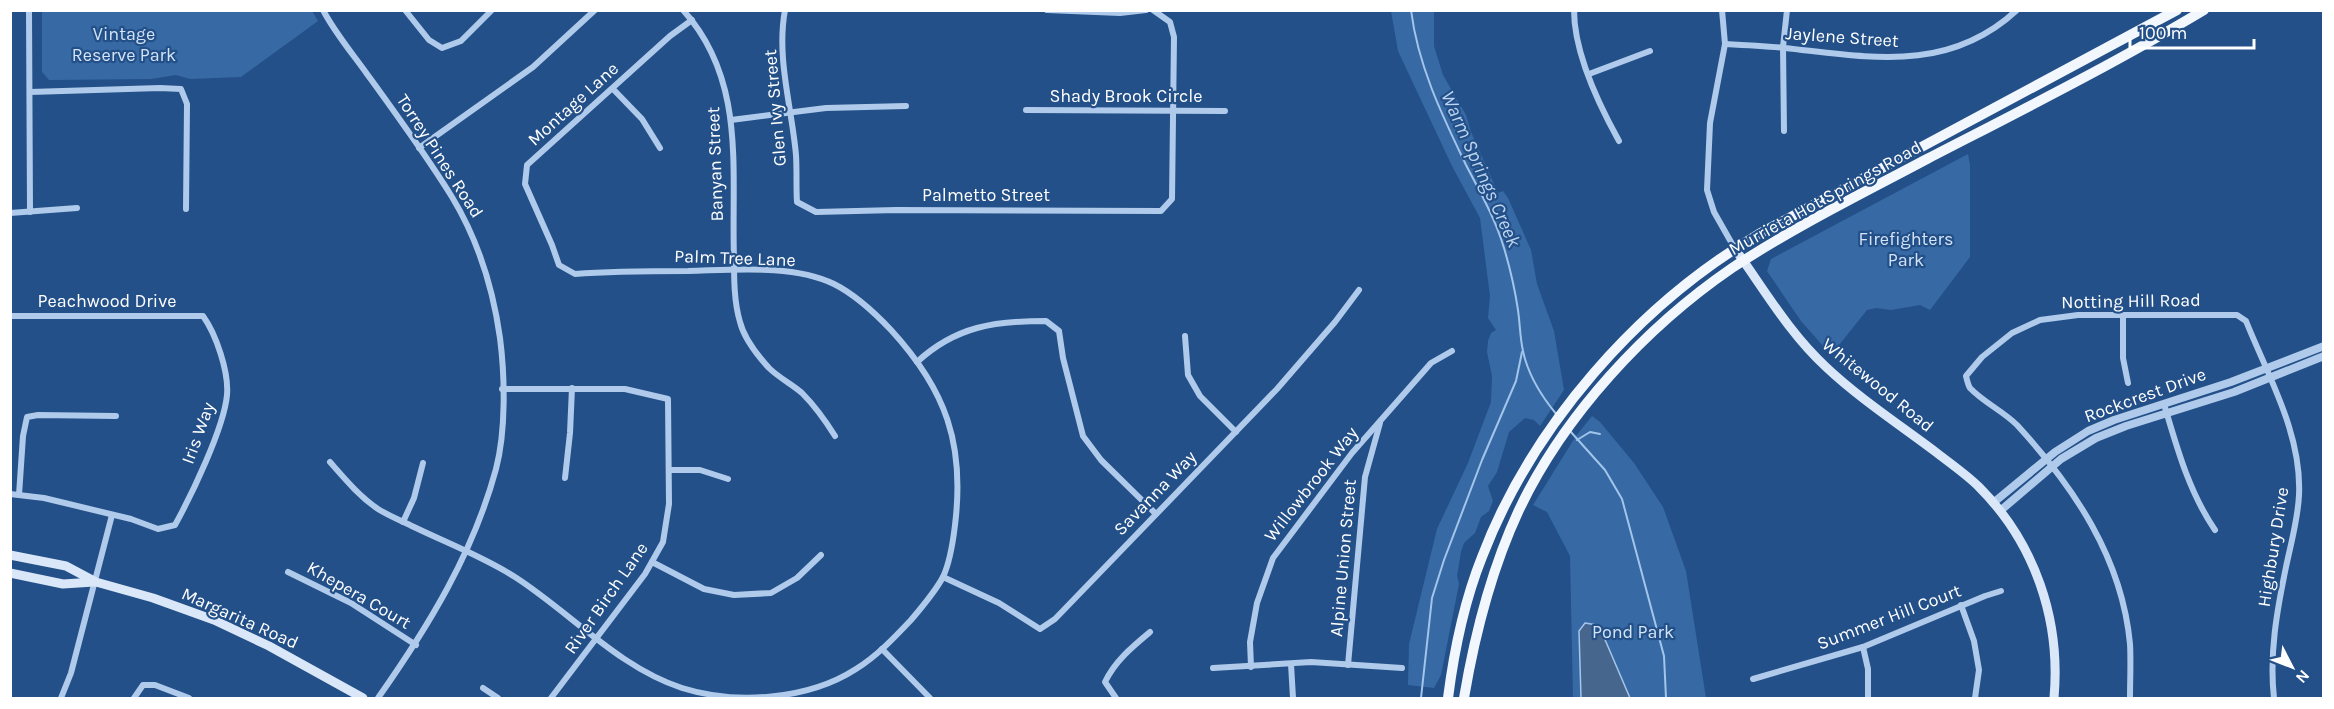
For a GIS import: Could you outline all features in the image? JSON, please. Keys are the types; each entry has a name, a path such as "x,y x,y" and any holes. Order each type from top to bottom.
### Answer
{"main road":[{"name":"Murrieta Hot Springs Road","path":"1448,699 1455,650 1481,558 1514,488 1572,401 1606,359 1641,323 1735,249 1871,172 2177,10"},
{"name":"Murrieta Hot Springs Road","path":"1464,699 1483,607 1497,564 1519,510 1558,443 1579,413 1607,380 1651,335 1701,291 1744,261 1874,187 2204,10"},
{"path":"2072,82 2078,75 2130,46 2139,38 2139,32"},
{"name":"Whitewood Road","path":"1735,249 1804,346 1826,368 1951,464 1978,486 1997,507 2020,541 2043,592 2051,620 2055,649 2054,699"},
{"name":"Margarita Road","path":"10,555 66,567 96,582 153,598 214,620 269,646 363,699"},
{"name":"Margarita Road","path":"10,573 63,584 96,582"}],"street":[{"path":"29,10 30,212"},
{"name":"Torrey Pines Road","path":"323,10 452,197 474,237 497,316 502,361 502,423 496,467 479,522 434,615 378,699"},
{"path":"405,10 429,40 442,48 460,41 492,10"},
{"path":"419,148 534,67 595,10"},
{"name":"Banyan Street","path":"683,10 692,20 714,56 729,101 734,270 740,323 750,343 770,368 800,391 821,413 835,436"},
{"name":"Glen Ivy Street","path":"785,10 784,55 789,113 796,157 797,202"},
{"path":"1047,10 1120,13 1146,10"},
{"path":"1153,10 1170,22 1174,37 1172,111"},
{"path":"1574,10 1574,28 1598,104 1619,141"},
{"name":"Whitewood Road","path":"1722,10 1725,44 1710,123 1707,183 1714,212 1735,249"},
{"path":"1784,131 1783,47 1786,10"},
{"name":"Jaylene Street","path":"1725,44 1783,47 1884,58 1934,54 1972,42 2005,21 2017,10"},
{"name":"Montage Lane","path":"559,265 525,184 527,165 670,36 692,20"},
{"path":"1589,74 1650,51"},
{"path":"30,92 181,89 187,104 186,209"},
{"path":"613,89 642,119 660,148"},
{"path":"731,120 826,108 906,106"},
{"name":"Shady Brook Circle","path":"1026,111 1225,111"},
{"name":"Palmetto Street","path":"797,202 816,212 1161,211 1172,199 1172,111"},
{"path":"10,213 77,208"},
{"name":"Palm Tree Lane","path":"330,462 358,494 380,510 512,575 647,674 684,689 737,698 776,696 818,687 855,670 891,643 918,612 943,577 953,542 959,493 956,453 947,414 929,378 905,345 871,309 832,284 796,273 734,270 575,274 559,265"},
{"name":"Savanna Way","path":"943,577 988,598 1040,629 1055,619 1277,389 1335,322 1359,290"},
{"name":"Notting Hill Road","path":"2130,699 2130,644 2117,582 2109,558 2091,522 2052,467 2015,424 1969,387 1966,376 1982,357 2012,333 2026,325 2058,316 2237,315 2246,321 2265,368"},
{"name":"Peachwood Drive","path":"10,316 202,316"},
{"name":"Iris Way","path":"112,515 158,529 175,525 185,507 220,422 227,394 223,366 211,328 202,316"},
{"path":"2123,316 2123,358 2128,383"},
{"path":"917,362 930,349 956,333 988,324 1046,321 1059,331 1063,358 1083,436 1101,460 1156,514"},
{"path":"1185,336 1188,375 1200,396 1236,432"},
{"name":"Rockcrest Drive","path":"1997,507 2045,459 2088,431 2114,420 2232,382 2324,346"},
{"name":"Willowbrook Way","path":"1251,667 1250,642 1257,603 1273,558 1352,453 1381,419 1431,363 1452,351"},
{"name":"Rockcrest Drive","path":"1997,507 2071,453 2096,438 2324,356"},
{"name":"Highbury Drive","path":"2265,368 2294,444 2299,494 2272,656 2274,699"},
{"path":"502,389 572,388 565,478"},
{"name":"River Birch Lane","path":"551,699 645,574 663,542 669,504 668,399 625,389 572,388"},
{"path":"2164,404 2192,492 2215,530"},
{"path":"19,495 23,436 27,417 38,415 116,416"},
{"name":"Alpine Union Street","path":"1348,664 1365,477 1381,419"},
{"path":"403,522 414,498 423,463"},
{"path":"670,470 700,470 728,479"},
{"path":"10,494 44,498 112,515 71,673 61,699"},
{"path":"652,561 704,589 734,595 771,593 797,578 821,555"},
{"name":"Khepera Court","path":"288,572 351,603 416,645"},
{"name":"Summer Hill Court","path":"1754,679 1863,647 1961,605 2001,591"},
{"path":"1961,605 1974,640 1979,670 1975,699"},
{"path":"1116,699 1105,682 1112,669 1126,653 1150,632"},
{"path":"1863,647 1868,669 1868,699"},
{"path":"882,649 930,699"},
{"path":"1213,668 1311,662 1402,668"},
{"path":"1291,664 1293,699"},
{"path":"134,699 143,685 155,685 189,699"},
{"path":"483,688 498,699"}],"green space":[{"name":"Vintage Reserve Park","path":"42,11 312,11 318,21 241,77 190,79 176,75 151,79 49,80 42,72"},
{"path":"1391,11 1434,11 1434,46 1443,75 1466,115 1471,132 1498,193 1503,191 1508,198 1531,250 1537,284 1554,331 1564,390 1540,426 1534,420 1525,418 1509,432 1497,472 1488,486 1493,501 1489,511 1481,517 1475,533 1464,543 1461,552 1457,576 1459,584 1441,675 1434,688 1408,685 1409,644 1437,529 1468,463 1491,402 1492,376 1487,352 1491,333 1496,330 1488,318 1490,296 1480,218 1452,166 1398,51"},
{"name":"Firefighters Park","path":"1968,154 1970,257 1930,310 1920,305 1891,310 1876,308 1867,310 1831,355 1801,321 1767,271 1771,259"},
{"name":"Pond Park","path":"1592,416 1600,422 1634,463 1663,507 1686,571 1706,698 1573,698 1570,556 1547,512 1533,505 1576,436"}],"shaded area":[{"path":"1585,623 1597,625 1600,628 1630,698 1581,698 1579,631"}],"waterway":[{"name":"Warm Springs Creek","path":"1411,10 1419,51 1432,90 1492,216 1504,248 1514,287 1522,346 1528,369 1541,393 1557,415"},
{"path":"1421,698 1432,598 1482,460 1516,381 1522,352"},
{"name":"Warm Springs Creek","path":"1570,431 1605,470 1622,499 1664,656 1666,698"},
{"path":"1577,440 1590,432 1600,434"}]}
